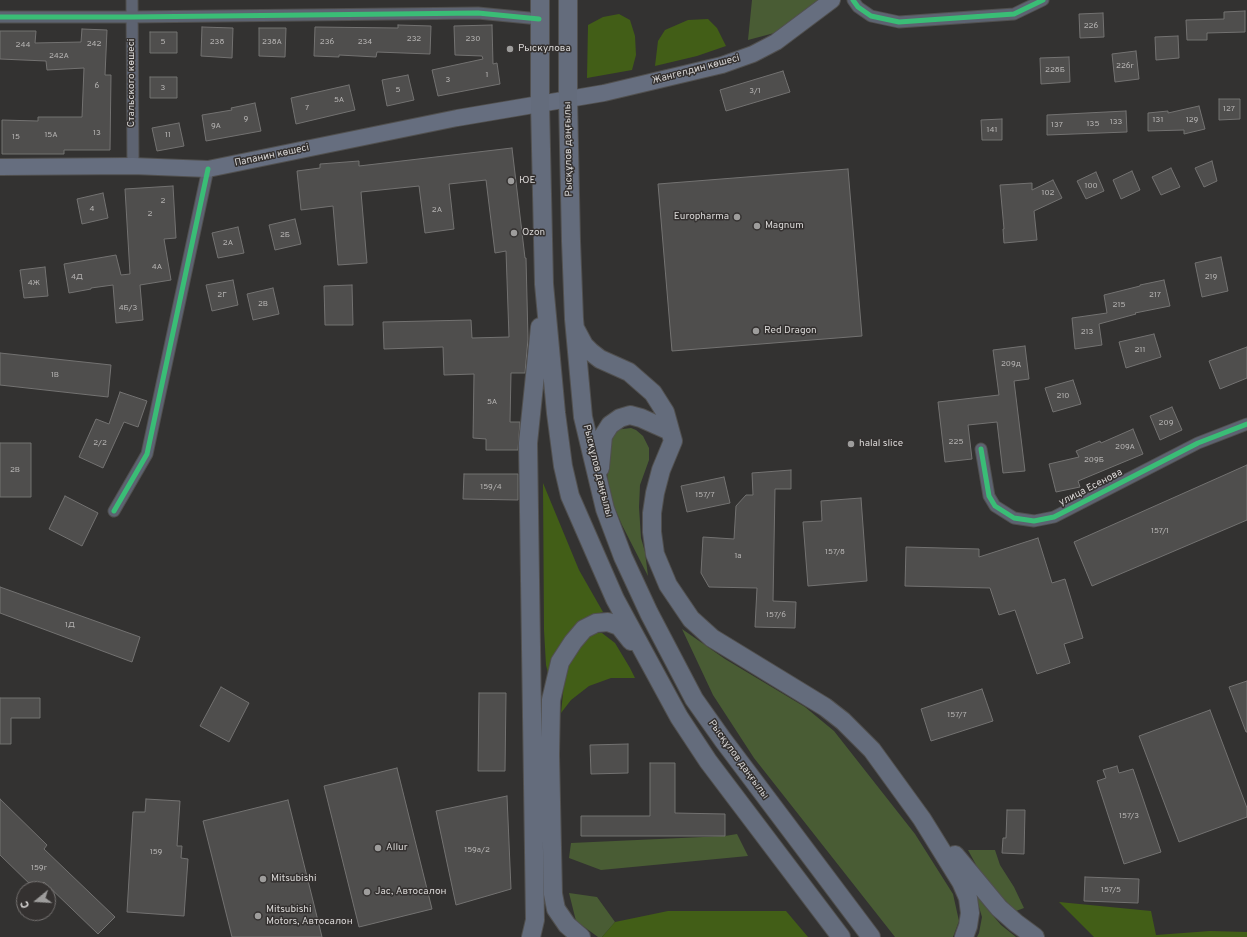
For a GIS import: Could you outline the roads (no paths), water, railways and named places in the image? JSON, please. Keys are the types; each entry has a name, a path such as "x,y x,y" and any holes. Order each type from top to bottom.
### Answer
{"main road":[{"path":"540,0 540,104 544,284 558,428 563,466 570,496 615,599 679,717 708,761 841,937"},
{"name":"Рысқұлов даңғылы","path":"568,0 568,99 574,327 583,417 605,509 623,557 649,613 694,699 871,937"},
{"name":"Жангелдин көшесі","path":"540,104 604,93 722,65 753,54 776,42 832,0"},
{"name":"Папанин көшесі","path":"0,167 133,166 208,169 457,118 540,104"},
{"path":"531,937 535,920 528,444 544,284"},
{"path":"574,327 584,345 591,352 600,359 628,372 652,393 665,412 673,441 661,470 655,493 652,513 652,532 655,554 668,585 691,618 712,638 824,707 843,721 872,750 922,819 961,882 968,898 970,913 968,926 964,937"},
{"path":"599,487 603,436 610,425 620,418 630,416 641,418 670,431"},
{"path":"580,937 567,924 556,909 554,894 550,755 552,700 560,662 573,642 584,629 596,623 608,622 619,626 652,666"},
{"path":"533,802 551,802"},
{"path":"922,819 945,843 999,908 1035,937"}],"street":[{"name":"Стальского көшесі","path":"132,0 133,166"},
{"path":"853,0 858,7 871,16 899,22 1014,14 1043,0"},
{"path":"0,17 478,13 539,19"},
{"path":"114,511 147,454 208,169"},
{"name":"улица Есенова","path":"981,450 989,496 994,506 1014,518 1034,521 1054,517 1198,443 1247,424"}],"place":[{"name":"Рыскулова","path":"510,49"},
{"name":"ЮЕ","path":"511,181"},
{"name":"Europharma","path":"737,217"},
{"name":"Magnum","path":"757,226"},
{"name":"Ozon","path":"514,233"},
{"name":"Red Dragon","path":"756,331"},
{"name":"halal slice","path":"851,444"},
{"name":"Allur","path":"378,848"},
{"name":"Mitsubishi","path":"263,879"},
{"name":"Jac, Автосалон","path":"367,892"},
{"name":"Mitsubishi Motors, Автосалон","path":"258,916"}]}
